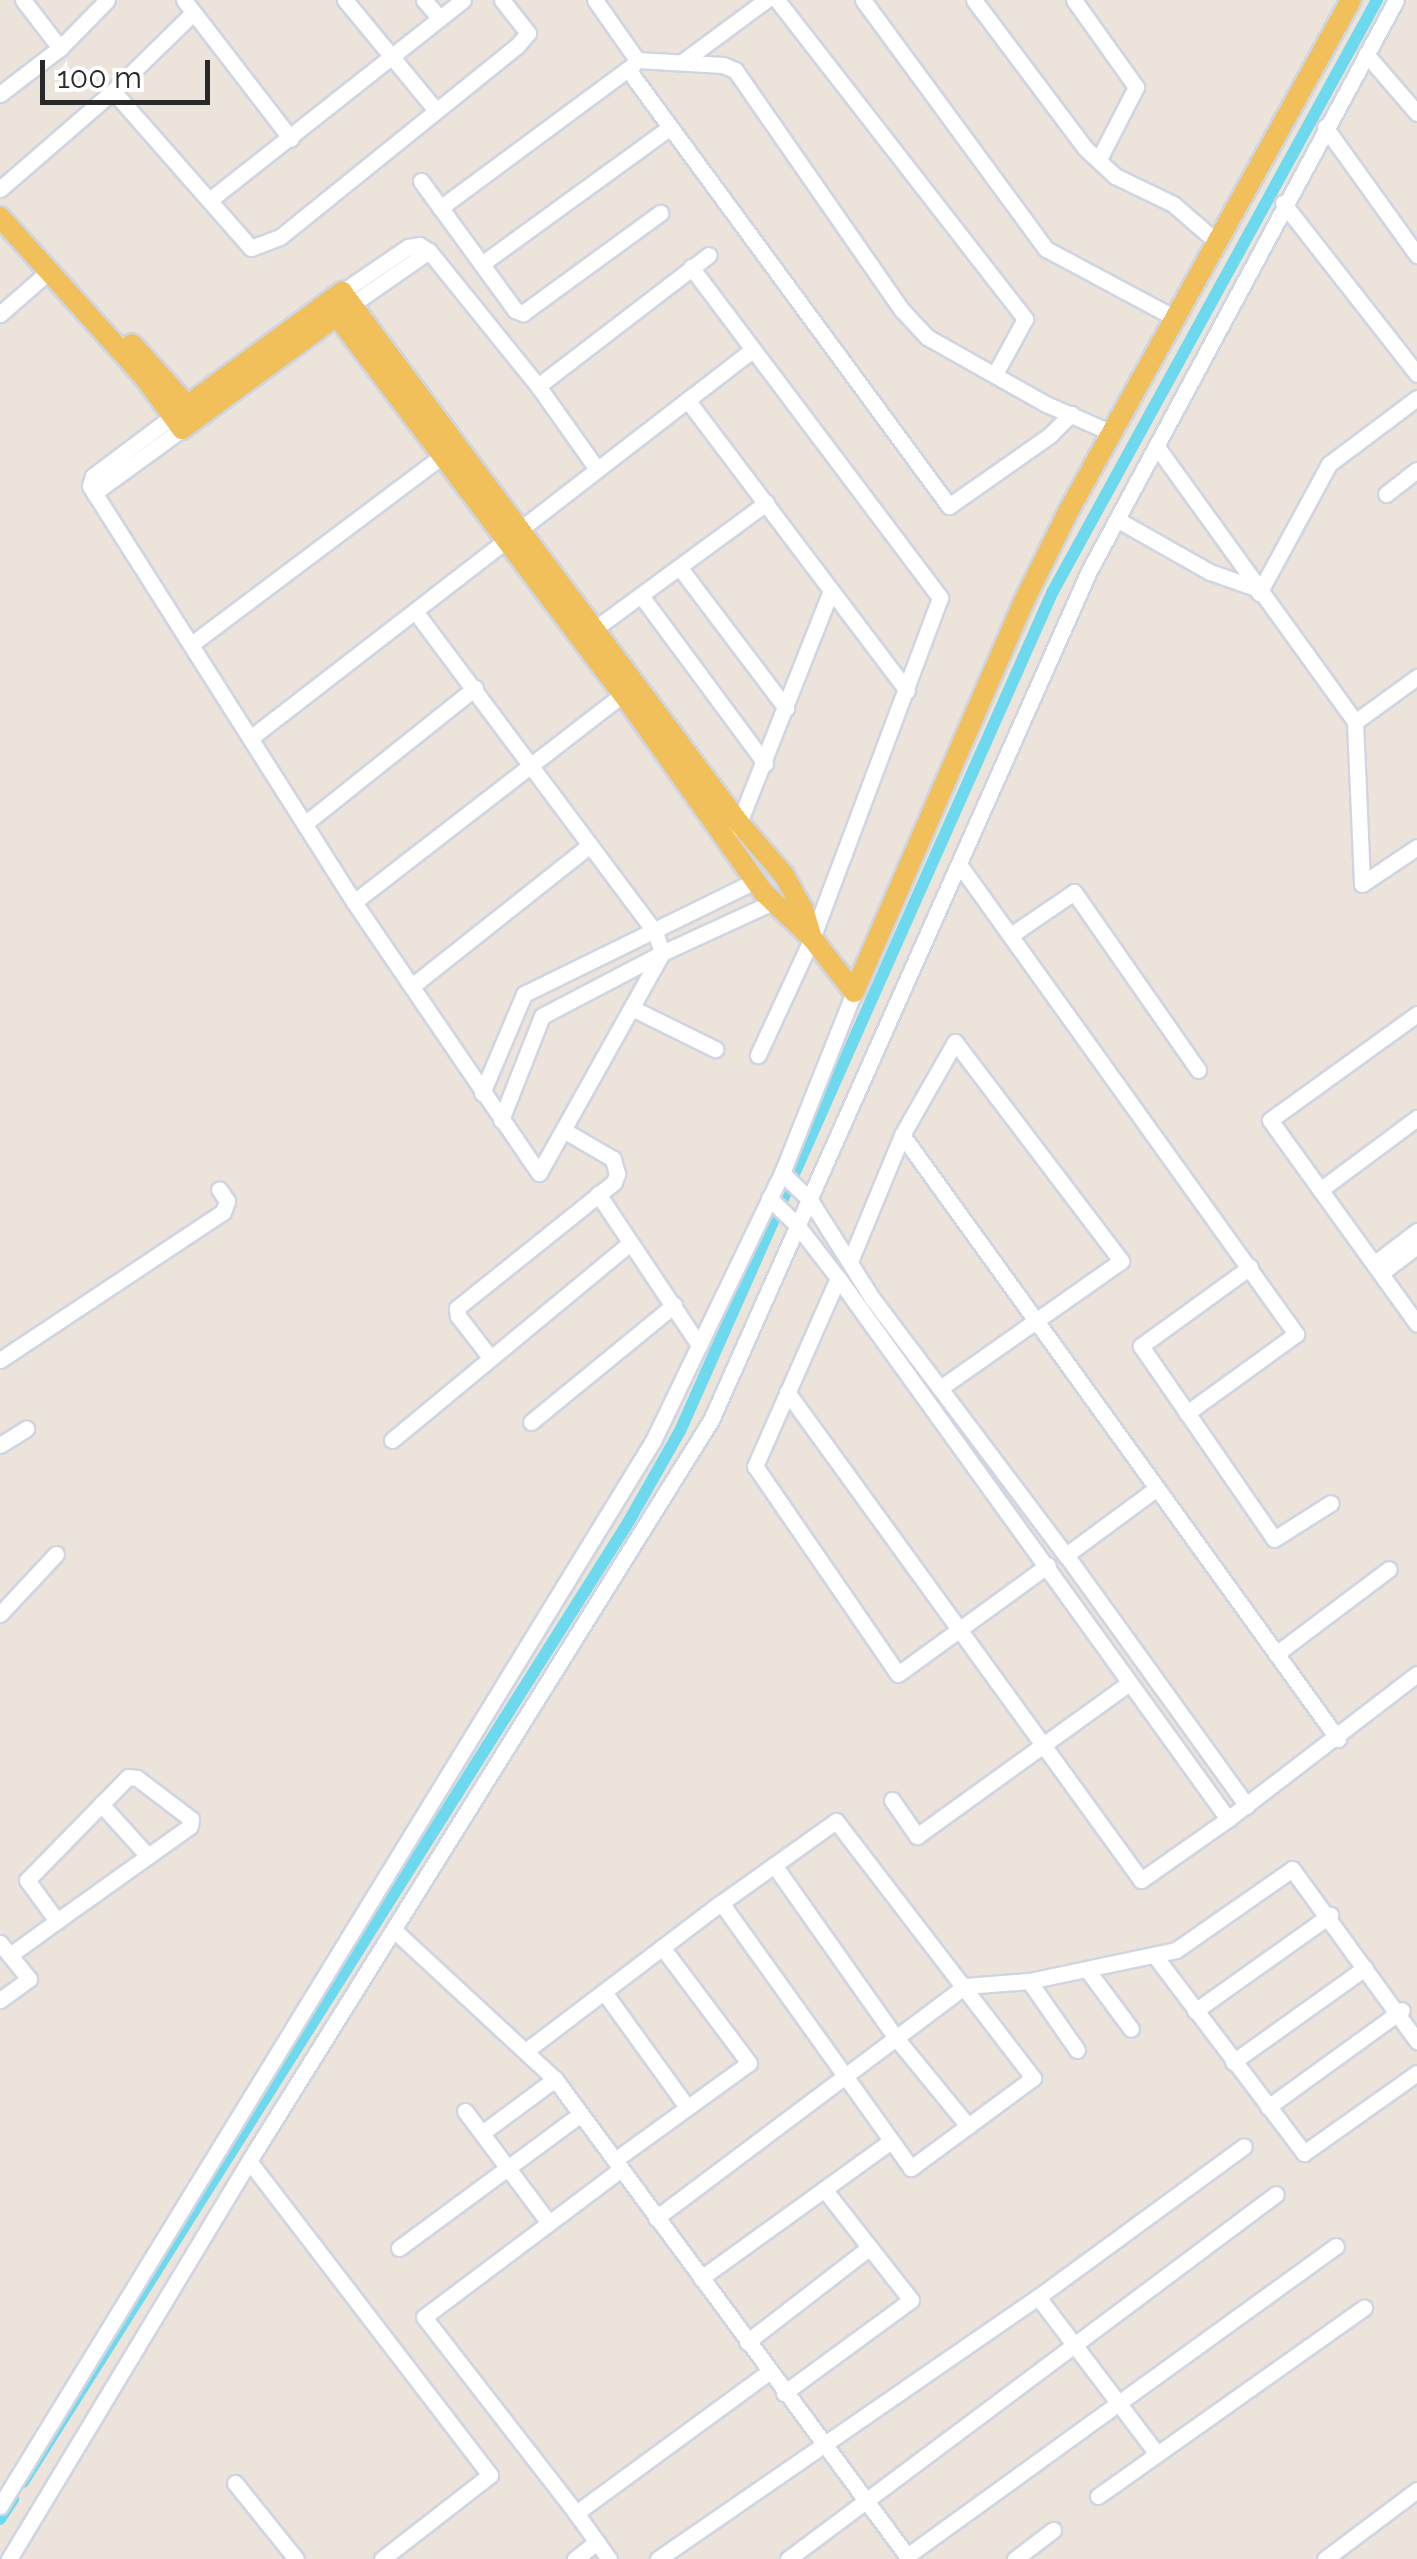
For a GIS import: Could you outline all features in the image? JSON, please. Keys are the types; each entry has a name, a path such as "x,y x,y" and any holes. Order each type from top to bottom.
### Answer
{"main road":[{"path":"735,832 755,880 812,938 854,992 1024,601 1110,432 1351,0"},
{"path":"0,198 185,417"},
{"path":"0,217 47,273 185,417"},
{"path":"185,417 339,304 735,832 784,875 803,908 812,938"}],"street":[{"path":"23,0 60,48"},
{"path":"345,0 434,108"},
{"path":"424,0 438,17"},
{"path":"211,199 463,0"},
{"path":"114,91 251,248 280,237 528,33 502,0"},
{"path":"595,0 669,128 877,402 949,506 1050,435 1071,414"},
{"path":"682,62 766,0"},
{"path":"777,0 1025,319 996,374"},
{"path":"863,0 1046,249 1174,318"},
{"path":"974,0 1085,148 1115,176 1173,204 1218,244"},
{"path":"1074,0 1136,87 1099,159"},
{"path":"9,2559 248,2161 676,1482 754,1331 794,1223 961,867 1089,571 1396,0"},
{"path":"0,94 60,48 105,1"},
{"path":"0,189 114,91 188,7 291,139"},
{"path":"1366,54 1417,114"},
{"path":"440,208 633,66 682,62 734,70 902,310 927,337 1110,432"},
{"path":"1326,127 1417,255"},
{"path":"482,263 669,128"},
{"path":"421,182 515,310 524,313 660,213"},
{"path":"1284,203 1417,374"},
{"path":"339,304 408,247 419,244 429,251 538,386 597,469"},
{"path":"538,386 708,255"},
{"path":"691,267 940,598 812,938 758,1055"},
{"path":"0,314 47,273"},
{"path":"253,736 752,350"},
{"path":"1258,590 1329,464 1417,398"},
{"path":"688,401 907,691"},
{"path":"185,417 94,493 194,643 354,902 539,1173 662,952 655,932 416,612"},
{"path":"1157,447 1355,722 1362,884 1417,847"},
{"path":"194,643 450,450"},
{"path":"1386,494 1417,470"},
{"path":"588,634 766,503"},
{"path":"1118,520 1210,572 1258,590"},
{"path":"680,568 786,708"},
{"path":"735,832 830,592"},
{"path":"642,596 765,763"},
{"path":"1355,722 1417,677"},
{"path":"307,822 475,688"},
{"path":"354,902 629,690"},
{"path":"412,986 590,846"},
{"path":"961,867 1296,1334 1187,1413"},
{"path":"482,1094 524,994 755,880"},
{"path":"1011,936 1074,892 1198,1070"},
{"path":"501,1120 542,1016 662,952 774,902"},
{"path":"0,2506 652,1441 786,1176 854,992"},
{"path":"632,1008 715,1049"},
{"path":"1417,1014 1270,1120 1417,1324"},
{"path":"851,1259 902,1134 955,1042 1121,1262 942,1388"},
{"path":"1320,1190 1417,1118"},
{"path":"489,1356 458,1316 457,1308 614,1182 613,1160 565,1131"},
{"path":"902,1134 1338,1739"},
{"path":"786,1176 806,1196 851,1259 872,1298 1066,1555 1247,1806"},
{"path":"0,1360 223,1212 228,1202 219,1189"},
{"path":"598,1194 699,1345"},
{"path":"772,1200 838,1278 1228,1820"},
{"path":"1378,1268 1417,1231"},
{"path":"392,1440 489,1356 630,1244"},
{"path":"1378,1268 1417,1246"},
{"path":"1250,1267 1142,1346 1274,1538 1331,1503"},
{"path":"838,1278 755,1466 898,1674 1048,1565"},
{"path":"530,1422 674,1305"},
{"path":"787,1392 1142,1880 1338,1739 1417,1674"},
{"path":"0,1445 26,1429"},
{"path":"1066,1555 1157,1488"},
{"path":"0,1614 56,1554"},
{"path":"1276,1654 1389,1569"},
{"path":"892,1800 917,1836 1129,1683"},
{"path":"0,2000 28,1979 5,1949 57,1922 190,1826 191,1820 132,1776 27,1880 57,1922"},
{"path":"100,1804 148,1856"},
{"path":"527,2050 720,1903 836,1820 1033,2078 910,2168 720,1903"},
{"path":"774,1865 896,2038 968,2126"},
{"path":"656,2218 965,1986 1028,1982 1176,1950 1292,1869 1401,2011 1417,2041"},
{"path":"1195,2011 1330,1916"},
{"path":"394,1930 555,2079 906,2558 1336,2246"},
{"path":"610,2559 424,2317 749,2062 662,1947"},
{"path":"1154,1956 1304,2153 1417,2073"},
{"path":"1233,2062 1366,1968"},
{"path":"1088,1971 1131,2030"},
{"path":"1028,1982 1077,2050"},
{"path":"604,1992 687,2107"},
{"path":"1268,2107 1401,2011"},
{"path":"482,2133 555,2079"},
{"path":"465,2112 549,2222"},
{"path":"400,2248 581,2114"},
{"path":"700,2278 891,2140"},
{"path":"658,2559 1038,2297 1244,2146"},
{"path":"248,2161 490,2475 382,2559"},
{"path":"784,2393 911,2300 824,2189"},
{"path":"788,2559 1276,2194"},
{"path":"747,2342 870,2247"},
{"path":"1038,2297 1158,2454"},
{"path":"1098,2496 1364,2308"},
{"path":"576,2513 768,2372"},
{"path":"234,2483 296,2559"},
{"path":"1325,2559 1417,2490"},
{"path":"1016,2559 1053,2530"},
{"path":"575,2559 597,2542"}],"waterway":[{"path":"23,2482 629,1521 680,1431 1052,593 1377,0"},
{"path":"0,2519 13,2499"}]}
